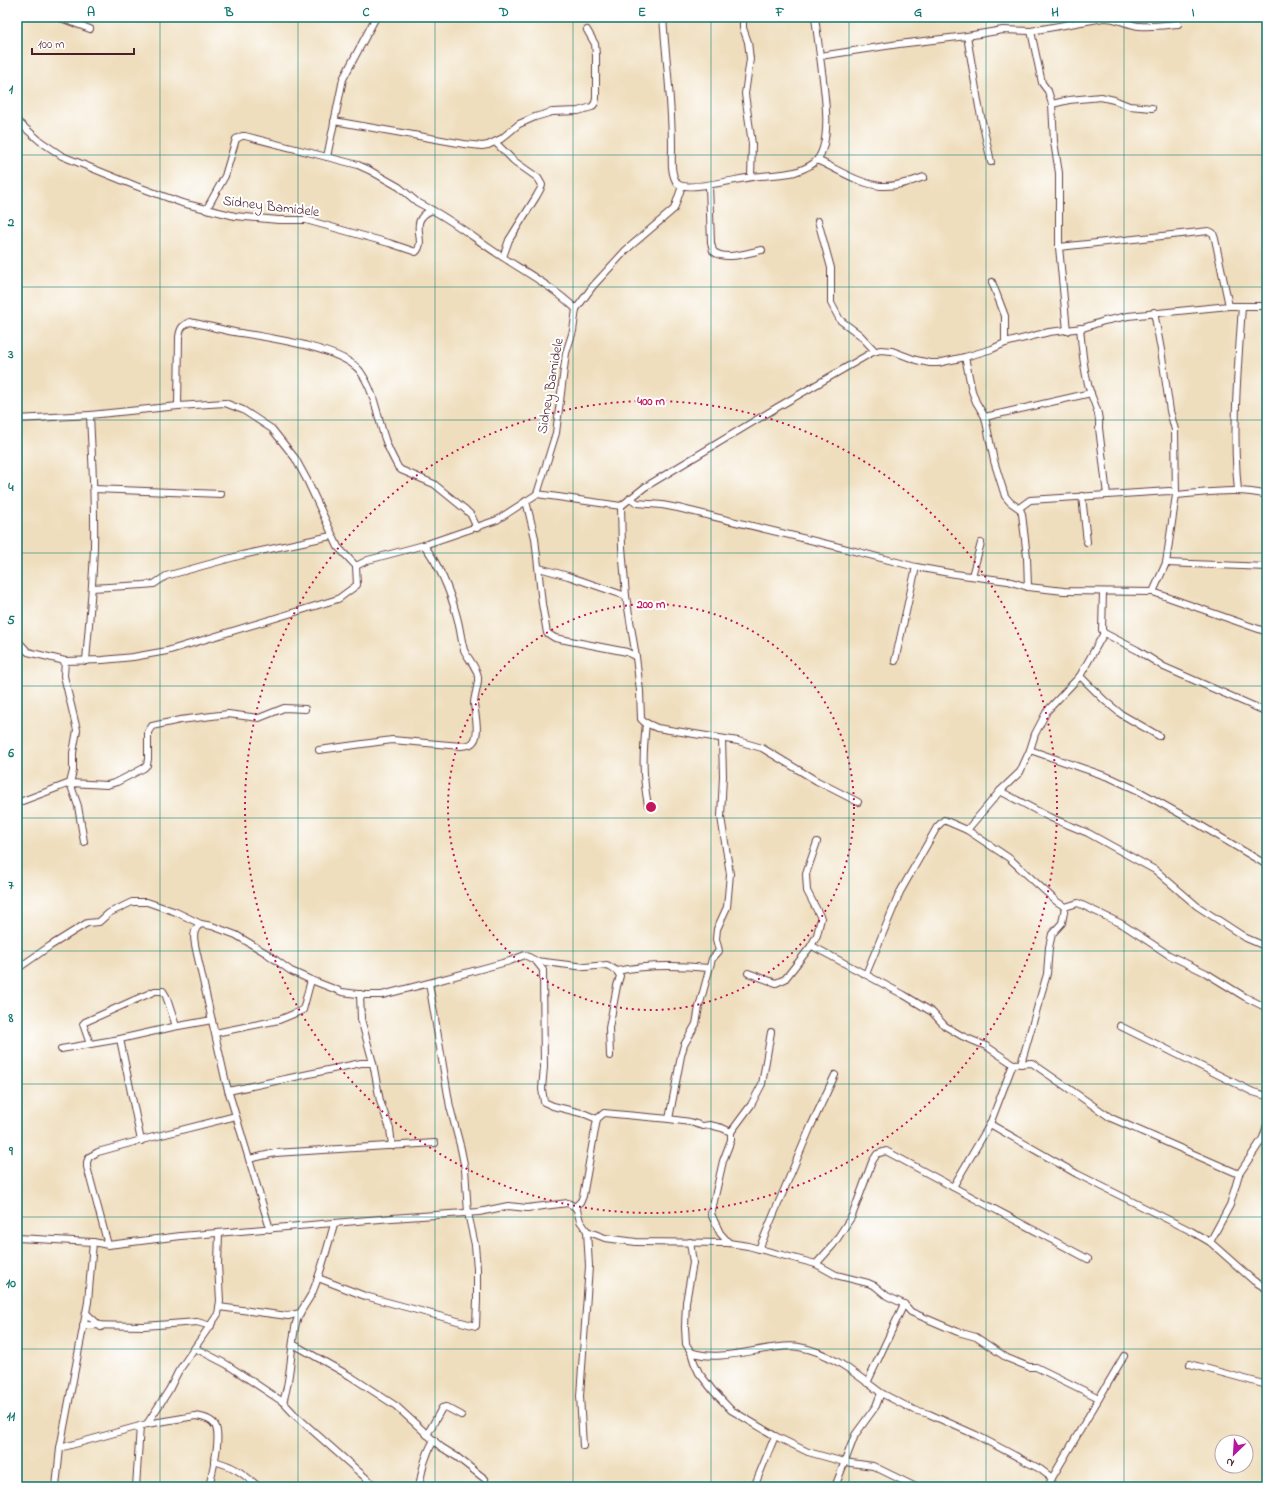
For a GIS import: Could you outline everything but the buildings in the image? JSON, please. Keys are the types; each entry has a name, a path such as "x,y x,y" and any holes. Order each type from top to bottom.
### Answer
{"street":[{"path":"58,17 90,29"},
{"path":"327,157 342,78 376,17"},
{"path":"663,17 671,108 672,172 677,183 682,186 709,185 737,181 750,177 796,172 817,160 821,152 826,132 820,56 815,17"},
{"path":"743,17 743,28 748,42 750,59 745,94 752,144 750,177"},
{"path":"820,56 1003,30 1031,31 1098,18 1117,19 1140,26 1178,24"},
{"path":"334,121 482,146 496,142 519,124 535,117 552,112 588,109 594,106 596,92 595,44 587,30"},
{"path":"1031,31 1042,83 1048,91 1052,104 1054,142 1059,172 1059,247 1067,331"},
{"path":"967,36 979,107 991,162"},
{"path":"1052,104 1069,100 1101,97 1129,106 1152,108"},
{"name":"Sidney Bamidele","path":"17,121 40,141 62,156 136,186 206,210 235,216 278,220 306,220 416,252 419,248 420,218 432,210"},
{"path":"206,210 225,176 236,139 239,137 245,136 358,165 399,186 417,202 453,222 503,257 543,282 576,309 593,286 626,250 674,209 682,186"},
{"path":"496,142 514,161 538,178 542,185 509,240 503,257"},
{"path":"817,160 862,181 881,186 902,184 924,177"},
{"path":"709,185 711,238 713,250 718,255 725,256 762,250"},
{"path":"818,221 831,268 831,303 840,320 860,336 876,352"},
{"path":"1059,247 1210,231 1213,233 1215,239 1229,306"},
{"path":"992,282 1005,316 1005,343"},
{"path":"858,802 817,781 767,751 738,741 657,728 641,719 640,691 635,646 626,596 622,548 621,506 646,487 711,446 871,353 880,350 892,351 916,360 930,363 965,358 1005,343 1049,332 1067,331 1128,316 1154,312 1229,306 1267,306"},
{"path":"1238,491 1236,466 1236,406 1242,306"},
{"name":"Sidney Bamidele","path":"537,494 556,433 566,353 573,331 576,309"},
{"path":"1153,592 1166,563 1176,494 1175,430 1170,411 1162,350 1154,312"},
{"path":"178,406 179,337 180,330 184,324 190,322 232,332 298,343 348,361 356,366 361,372 373,394 385,441 398,467 401,470 434,484 471,515 477,528"},
{"path":"1080,328 1086,371 1100,422 1099,428 1107,495"},
{"path":"965,358 972,391 976,402 985,417 994,461 1005,496 1010,502 1019,508 1022,514 1027,557 1028,587"},
{"path":"985,417 1091,393"},
{"path":"17,419 90,415 225,403 243,410 272,430 298,464 338,547 356,566 357,585 348,593 328,603 167,651 133,657 86,661 65,661 28,652 17,640"},
{"path":"86,661 92,588 94,489 90,415"},
{"path":"94,489 221,494"},
{"path":"1019,508 1030,500 1169,491 1176,494 1238,491 1267,495"},
{"path":"356,566 368,560 424,545 477,528 497,520 537,494 621,506"},
{"path":"1082,496 1088,542"},
{"path":"630,498 637,503 678,508 916,567 1008,581 1028,587 1064,592 1153,592 1267,632"},
{"path":"526,501 535,538 547,633 552,637 627,652 636,657"},
{"path":"92,588 154,584 166,576 242,555 332,536"},
{"path":"972,576 981,543"},
{"path":"319,750 392,740 460,746 470,745 474,740 476,734 475,696 478,677 471,659 464,648 458,618 444,576 436,561 424,545"},
{"path":"1166,563 1267,567"},
{"path":"895,661 916,567"},
{"path":"539,568 568,576 626,596"},
{"path":"1103,592 1102,630 1104,633 1137,650 1164,667 1267,712"},
{"path":"967,830 1000,791 1020,772 1030,750 1035,734 1047,711 1080,676 1104,633"},
{"path":"627,652 635,646"},
{"path":"65,661 64,676 77,730 73,753 74,771 70,783 78,806 84,842"},
{"path":"1080,676 1104,700 1121,714 1159,736"},
{"path":"17,803 70,783 113,784 144,768 148,761 148,732 152,726 180,720 222,715 237,715 259,718 284,708 305,709"},
{"path":"646,723 643,754 643,782 648,805"},
{"path":"669,1119 684,1045 696,1024 709,968 712,959 719,951 716,939 717,929 727,907 730,874 721,817 723,776 722,739"},
{"path":"1030,750 1111,778 1137,790 1267,865"},
{"path":"1000,791 1049,817 1088,833 1155,870 1197,906 1246,938 1267,947"},
{"path":"866,974 900,892 937,827 944,820 967,830 1009,858 1056,901 1065,907"},
{"path":"748,973 776,983 785,979 811,946 817,935 821,918 807,891 806,874 817,842"},
{"path":"17,969 87,923 99,922 109,913 132,902 147,902 176,912 201,924 212,926 236,935 266,953 291,971 342,992 382,995 510,961 525,955 536,961 585,966 607,965 617,971 620,976 609,1028 610,1056"},
{"path":"1065,907 1078,903 1122,924 1169,955 1206,973 1245,997 1267,1008"},
{"path":"1021,1064 1047,974 1049,947 1052,934 1062,923 1065,907"},
{"path":"193,920 195,929 194,938 196,954 228,1091 270,1229"},
{"path":"195,929 201,924"},
{"path":"811,946 866,974 928,1010 946,1026 962,1036 986,1046 1013,1064 1032,1063 1110,1118 1239,1174"},
{"path":"536,961 543,970 543,1100 548,1104 581,1112 597,1119"},
{"path":"617,971 637,966 709,968"},
{"path":"214,1033 279,1020 303,1010 311,980"},
{"path":"318,1278 365,1296 476,1326 477,1269 475,1245 468,1213 465,1169 450,1107 429,983"},
{"path":"90,1044 83,1028 83,1024 85,1022 155,991 163,991 166,996 176,1026"},
{"path":"360,994 361,1019 373,1063 380,1101 390,1130 392,1146"},
{"path":"61,1048 120,1039 176,1026 212,1020"},
{"path":"1120,1026 1253,1092 1267,1096"},
{"path":"728,1243 720,1233 711,1214 723,1161 731,1140 731,1132 751,1105 762,1084 771,1032"},
{"path":"120,1039 141,1140"},
{"path":"228,1091 361,1063 373,1063"},
{"path":"953,1187 990,1124 1013,1064"},
{"path":"759,1248 811,1126 835,1075"},
{"path":"575,1207 581,1201 585,1189 597,1119 607,1112 690,1122 703,1126 710,1125 731,1132"},
{"path":"108,1244 87,1162 89,1156 141,1140 236,1116"},
{"path":"990,1124 1077,1174 1191,1230 1210,1242 1254,1281 1267,1289"},
{"path":"1210,1242 1230,1205 1239,1174 1263,1138 1267,1125"},
{"path":"248,1159 275,1153 435,1143"},
{"path":"816,1264 830,1250 852,1216 872,1162 877,1154 886,1151 1088,1259"},
{"path":"17,1238 108,1244 479,1212 508,1206 527,1208 568,1203 575,1207 583,1226 587,1231 605,1238 636,1242 728,1243 759,1248 816,1264 836,1275 875,1286 887,1296 904,1304 911,1312 958,1332 976,1337 1007,1358 1028,1367 1036,1367 1099,1398"},
{"path":"283,1402 290,1376 296,1324 318,1278 334,1224"},
{"path":"583,1446 580,1396 589,1266 587,1231"},
{"path":"716,1242 720,1233"},
{"path":"147,1424 157,1410 178,1372 218,1314 219,1234"},
{"path":"56,1487 60,1448 84,1326 91,1281 94,1242"},
{"path":"690,1242 693,1263 686,1302 686,1344 699,1372 730,1410 775,1436 808,1452 844,1462 873,1466 916,1487"},
{"path":"868,1383 904,1304"},
{"path":"219,1307 288,1316 300,1313"},
{"path":"86,1313 101,1327"},
{"path":"288,1316 296,1324"},
{"path":"84,1326 144,1326 189,1322 204,1323 209,1328"},
{"path":"293,1344 350,1376 396,1406 434,1440 485,1479"},
{"path":"691,1352 703,1356 722,1355 783,1346 799,1346 838,1362 881,1393 914,1410 930,1414 976,1436 1040,1469 1052,1478"},
{"path":"195,1348 226,1364 283,1402 376,1487"},
{"path":"1048,1487 1124,1356"},
{"path":"1190,1364 1267,1385"},
{"path":"835,1487 855,1435 876,1406 881,1393"},
{"path":"427,1434 442,1408 446,1407 461,1415"},
{"path":"157,1410 164,1421"},
{"path":"60,1448 147,1424 195,1416 208,1419 216,1428 217,1433 216,1450 209,1487"},
{"path":"136,1487 140,1426"},
{"path":"754,1487 775,1436"},
{"path":"419,1487 424,1461 434,1440"},
{"path":"214,1461 226,1464 239,1470 259,1487"}]}
